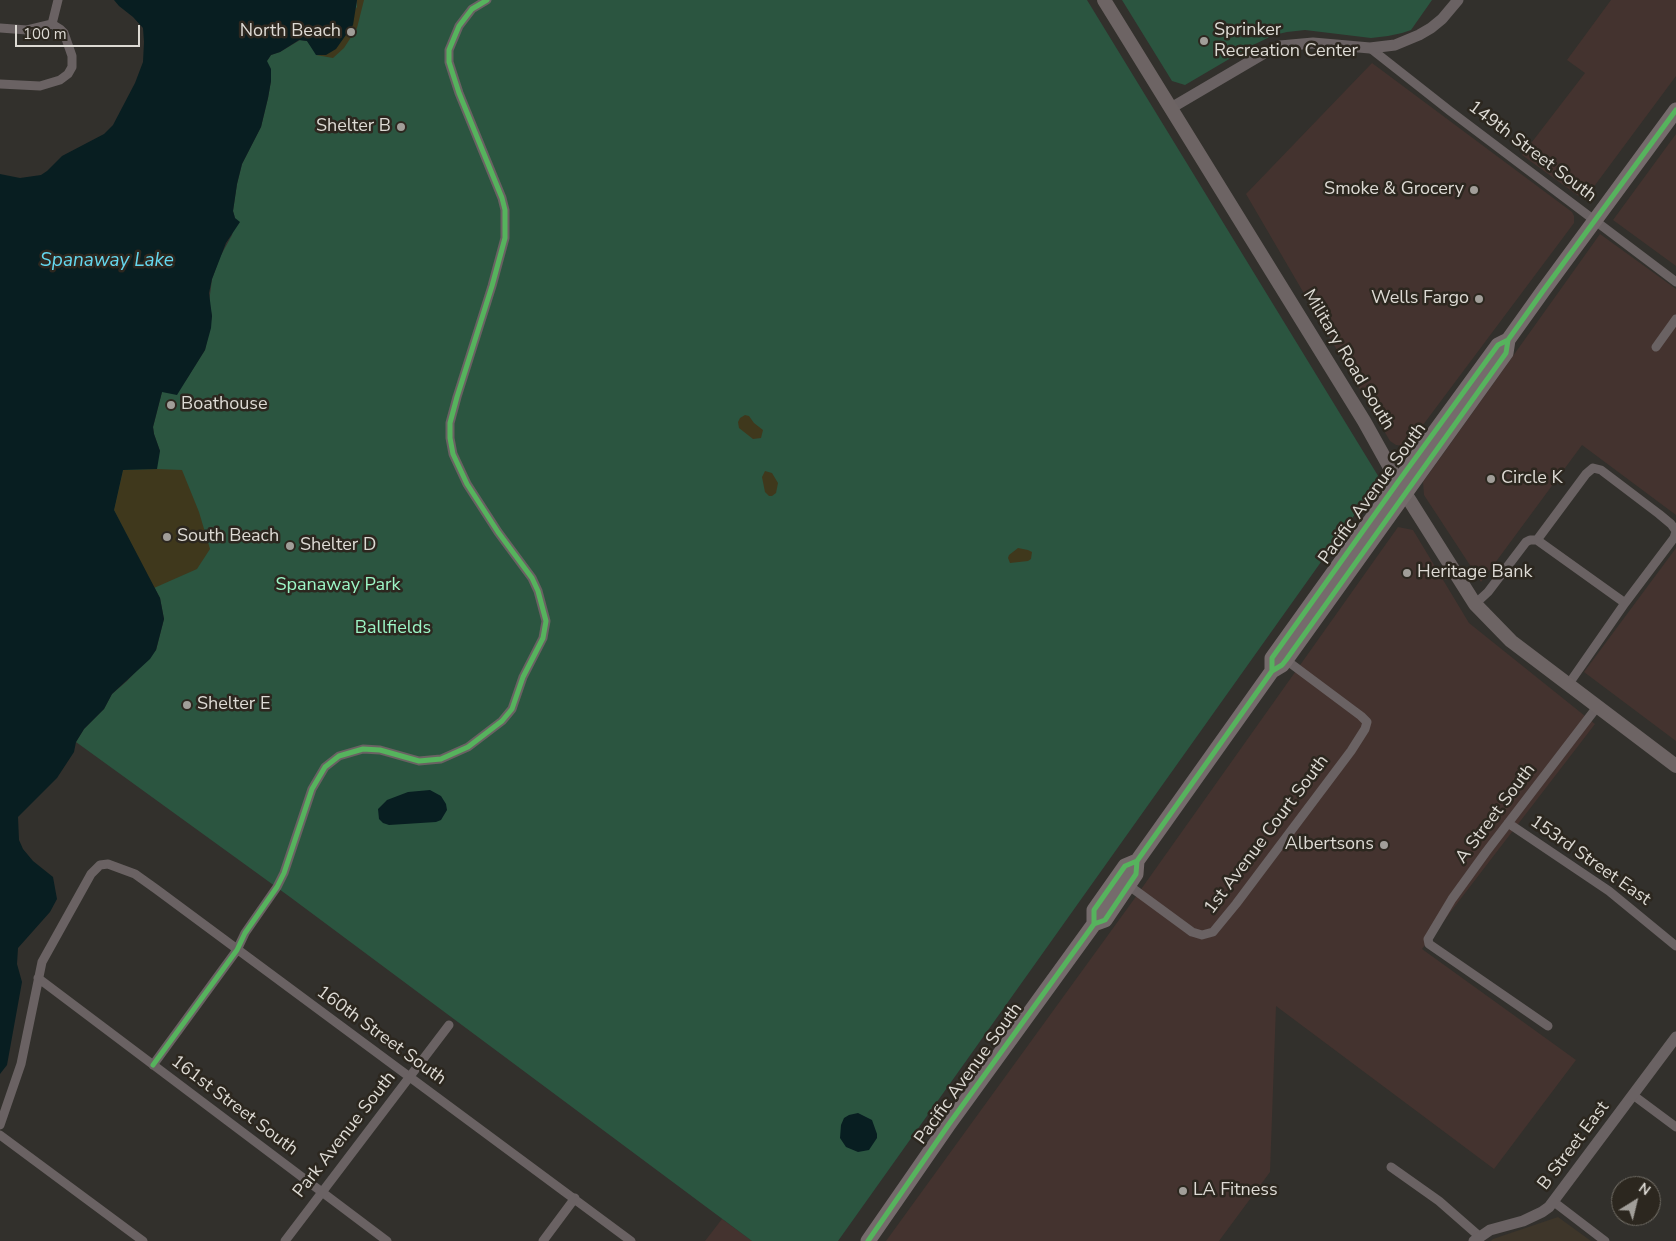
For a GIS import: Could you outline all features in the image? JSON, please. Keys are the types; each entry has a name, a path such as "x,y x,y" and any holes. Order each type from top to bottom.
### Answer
{"main road":[{"name":"Military Road South","path":"1104,0 1364,421 1401,487 1475,604 1511,641 1676,766"},
{"name":"Pacific Avenue South","path":"1272,670 1272,658 1401,487 1506,353 1508,340 1676,110"},
{"name":"Pacific Avenue South","path":"868,1241 1094,924 1105,920 1136,874 1137,861 1272,670 1282,665 1286,660 1401,487"},
{"name":"Pacific Avenue South","path":"1094,924 1094,910 1125,866 1137,861"}],"street":[{"path":"52,24 58,0"},
{"path":"153,1065 237,950 245,933 284,873 312,789 320,774 331,761 354,750 370,748 409,759 429,761 441,759 468,747 502,721 512,709 531,658 543,638 546,621 538,591 532,578 498,532 467,484 453,454 450,438 450,423 457,397 502,254 505,238 505,208 454,80 449,50 460,26 472,9 487,0"},
{"path":"1171,108 1252,60 1280,46 1313,43 1370,48 1395,45 1419,35 1442,19 1458,0"},
{"path":"0,28 27,30 52,24 64,33 72,56 72,67 68,74 60,80 40,86 0,84"},
{"name":"149th Street South","path":"1370,48 1676,282"},
{"path":"1656,347 1676,319"},
{"path":"1537,540 1586,474 1593,468 1601,470 1659,514 1671,524 1676,532 1674,538 1625,602 1568,685"},
{"path":"1475,604 1488,592 1526,542 1530,540 1537,540 1625,602"},
{"name":"1st Avenue Court South","path":"1128,885 1192,932 1207,934 1214,932 1351,751 1366,729 1367,722 1286,660"},
{"name":"A Street South","path":"1548,1026 1429,944 1428,939 1429,934 1452,899 1597,707"},
{"name":"153rd Street East","path":"1508,823 1609,891 1676,946"},
{"name":"160th Street South","path":"38,978 45,955 85,882 96,868 100,865 108,864 134,874 631,1241"},
{"path":"0,1125 21,1064 38,978"},
{"name":"161st Street South","path":"38,978 387,1241"},
{"name":"Park Avenue South","path":"285,1241 449,1025"},
{"name":"B Street East","path":"1476,1239 1490,1230 1523,1221 1542,1212 1554,1202 1676,1037"},
{"path":"1633,1096 1676,1127"},
{"path":"0,1135 143,1241"},
{"path":"1391,1167 1444,1205 1476,1239"},
{"path":"542,1241 575,1198"},
{"path":"1554,1202 1605,1241"}],"shaded area":[{"path":"1611,0 1676,0 1676,76 1584,200 1522,155 1585,73 1567,60"},
{"path":"1372,63 1572,212 1574,216 1574,223 1411,441 1405,446 1396,445 1390,441 1246,194"},
{"path":"1676,134 1676,266 1613,220"},
{"path":"1600,234 1676,289 1676,515 1582,445 1481,582 1424,495 1423,482"},
{"path":"1398,527 1413,530 1469,623 1595,724 1422,949 1576,1060 1494,1169 1276,1006 1270,1172 1219,1241 886,1241 1132,902"},
{"path":"1676,548 1676,741 1584,672"},
{"path":"1558,1217 1591,1241 1491,1241 1493,1239"},
{"path":"722,1219 752,1241 705,1241"}],"green space":[{"path":"357,0 1087,0 1380,479 838,1241 752,1241 290,897 76,742 84,729 104,709 112,694 156,650 164,619 160,598 114,510 123,470 160,451 153,427 162,392 186,380 205,350 212,316 209,303 212,279 220,257 232,235 235,218 233,211 242,164 261,127 268,98 271,81 266,62 271,55 300,40 307,41 326,55 336,49 353,25"},
{"name":"Sprinker Recreation Center","path":"1122,0 1432,0 1411,30 1371,38 1305,30 1274,35 1253,45 1185,85 1172,81"}],"sand":[{"name":"North Beach","path":"357,0 364,0 357,28 344,48 333,58 316,55 326,55 357,7"},
{"path":"745,415 749,416 763,430 761,438 753,439 739,428 738,422"},
{"name":"South Beach","path":"123,470 182,470 199,512 210,549 197,569 154,588 114,510"},
{"path":"765,471 772,473 778,483 776,493 772,496 765,492 762,477"},
{"path":"1018,548 1032,552 1031,559 1010,563 1009,555"}],"water":[{"name":"Spanaway Lake","path":"114,0 357,0 353,25 336,49 326,55 316,55 307,41 299,40 280,52 271,55 267,61 271,69 268,98 261,127 242,164 237,184 233,211 235,218 240,222 226,243 212,279 209,293 212,316 211,328 205,350 177,395 162,392 153,427 160,451 157,469 123,470 114,510 160,598 164,619 156,650 150,659 112,694 104,709 84,729 76,742 74,752 57,778 18,817 19,840 23,849 33,861 53,877 57,899 50,912 18,948 17,964 22,982 7,1065 0,1074 0,174 20,178 41,175 62,156 104,134 113,125 135,83 143,62 144,42 143,28"},
{"path":"430,790 441,796 446,804 447,810 441,820 436,822 389,825 379,819 378,809 387,800 408,792"},
{"path":"858,1113 872,1120 877,1138 869,1150 858,1152 846,1147 840,1138 841,1125 844,1118"}],"cycle path":[{"path":"153,1065 237,950 245,933 277,887 284,873 312,789 325,767 339,756 363,749 380,750 419,761 441,759 468,747 502,721 512,709 523,677 543,638 546,621 538,591 532,578 498,532 467,484 453,454 450,438 450,423 457,397 505,238 505,210 502,198 459,93 449,62 449,50 459,26 472,9 487,0"},
{"path":"868,1241 949,1124 1094,924 1105,920 1136,874 1137,861 1272,671 1286,660 1506,353 1508,340 1676,110"},
{"path":"1272,671 1272,658 1498,345 1508,340"},
{"path":"1094,924 1094,910 1125,866 1137,861"}],"place":[{"name":"North Beach","path":"351,32"},
{"name":"Sprinker Recreation Center","path":"1204,41"},
{"name":"Shelter B","path":"401,127"},
{"name":"Smoke & Grocery","path":"1474,190"},
{"name":"Wells Fargo","path":"1479,299"},
{"name":"Boathouse","path":"171,405"},
{"name":"Circle K","path":"1491,479"},
{"name":"South Beach","path":"167,537"},
{"name":"Shelter D","path":"290,546"},
{"name":"Heritage Bank","path":"1407,573"},
{"name":"Shelter E","path":"187,705"},
{"name":"Albertsons","path":"1384,845"},
{"name":"LA Fitness","path":"1183,1191"}],"park label":[{"name":"Spanaway Park","path":"338,586"},
{"name":"Ballfields","path":"393,629"}]}
